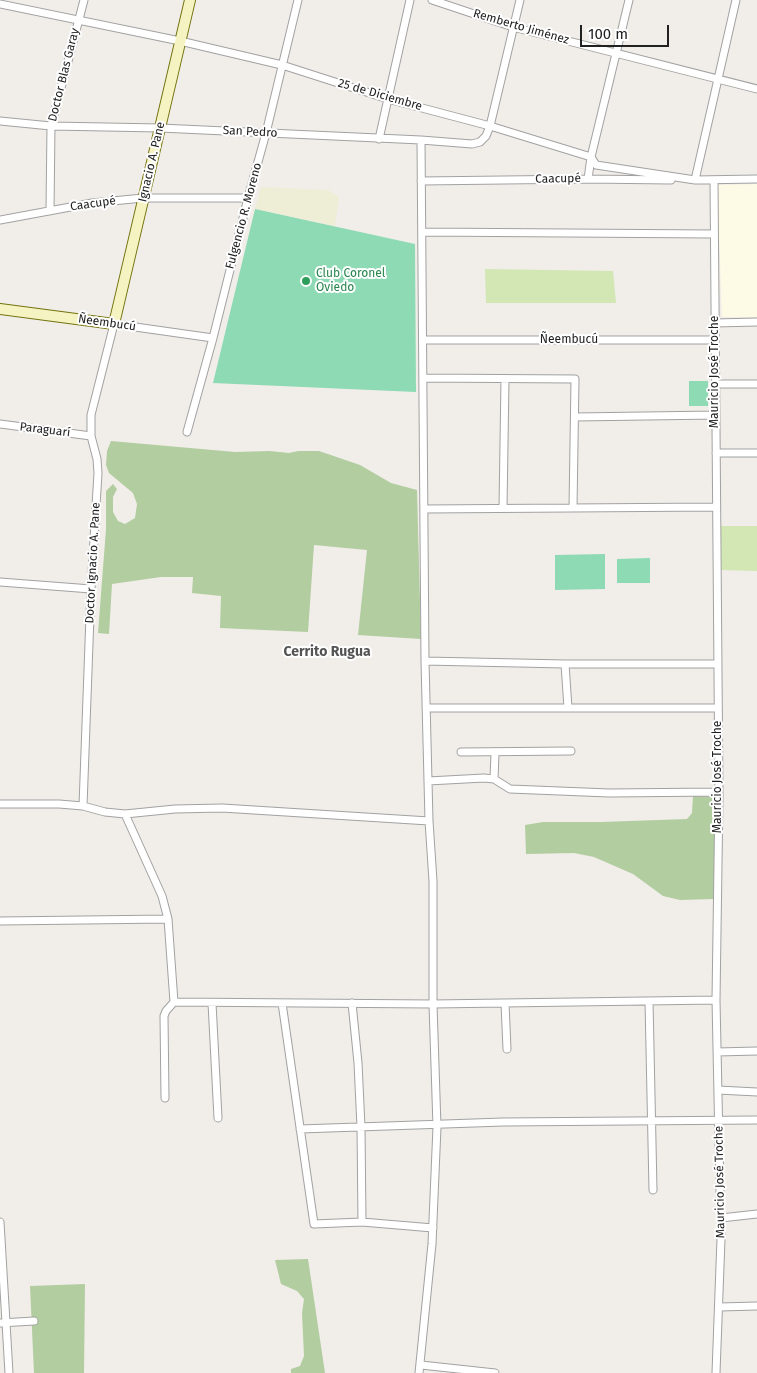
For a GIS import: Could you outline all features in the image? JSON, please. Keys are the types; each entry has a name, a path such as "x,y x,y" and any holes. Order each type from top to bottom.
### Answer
{"street":[{"name":"Doctor Blas Garay","path":"50,211 51,126 84,0"},
{"name":"Ignacio A. Pane","path":"114,324 190,0"},
{"name":"Fulgencio R. Moreno","path":"186,432 213,338 298,0"},
{"path":"379,139 410,0"},
{"name":"Remberto Jiménez","path":"432,0 513,27 757,88"},
{"path":"490,126 520,0"},
{"path":"588,179 591,157 629,0"},
{"path":"695,180 736,0"},
{"name":"25 de Diciembre","path":"0,4 180,42 282,66 388,99 490,126 591,157 596,165 695,180 757,179"},
{"name":"San Pedro","path":"0,121 51,126 160,128 472,144 480,142 486,136 490,126"},
{"path":"419,1373 433,1228 437,1124 433,1004 433,881 429,821 425,661 421,140"},
{"name":"Caacupé","path":"421,181 695,180"},
{"name":"Mauricio José Troche","path":"714,180 719,792 716,1000 721,1218 716,1373"},
{"name":"Caacupé","path":"0,220 92,204 144,198 248,198"},
{"path":"422,232 714,234"},
{"name":"Ñeembucú","path":"0,309 213,338"},
{"path":"715,322 757,322"},
{"name":"Doctor Ignacio A. Pane","path":"83,806 91,589 98,473 97,459 91,436 91,415 114,324"},
{"name":"Ñeembucú","path":"423,340 715,340"},
{"path":"424,378 575,379 573,508"},
{"path":"503,508 505,379"},
{"path":"715,384 757,384"},
{"path":"574,417 716,415"},
{"name":"Paraguarí","path":"0,424 91,436"},
{"path":"716,453 757,453"},
{"path":"424,509 716,506"},
{"path":"0,582 91,589"},
{"path":"425,661 565,664 718,664"},
{"path":"565,664 568,708"},
{"path":"426,708 718,708"},
{"path":"461,752 571,751"},
{"path":"494,779 495,753"},
{"path":"428,781 484,778 494,779 510,789 609,793 719,792"},
{"path":"0,804 83,806 106,812 125,814 175,809 222,808 429,821"},
{"path":"125,814 162,896 168,919 174,1002 164,1016 165,1098"},
{"path":"0,921 168,919"},
{"path":"174,1002 433,1004 716,1000"},
{"path":"649,1001 653,1190"},
{"path":"212,1003 218,1118"},
{"path":"282,1003 314,1224 362,1222 433,1228"},
{"path":"352,1003 362,1127 362,1222"},
{"path":"505,1003 507,1049"},
{"path":"717,1052 757,1052"},
{"path":"718,1090 757,1092"},
{"path":"300,1128 437,1124 757,1120"},
{"path":"721,1218 757,1214"},
{"path":"0,1222 3,1323 9,1373"},
{"path":"719,1307 757,1306"},
{"path":"3,1323 34,1322"},
{"path":"421,1365 495,1373"}],"shaded area":[{"path":"757,184 757,317 722,317 717,185"}],"green space":[{"path":"261,187 328,190 339,197 335,226 255,209"},
{"path":"255,209 415,244 416,392 213,383"},
{"path":"485,269 613,271 616,303 486,303"},
{"path":"689,381 708,381 708,406 689,406"},
{"path":"111,441 235,452 270,451 289,453 319,451 360,465 391,483 417,490 421,639 358,635 367,550 314,545 308,632 220,628 221,596 192,593 193,577 161,577 112,584 109,634 98,633 106,529 106,491 113,484 117,489 113,497 113,512 118,521 125,524 135,518 137,504 133,493 109,473 106,465 107,451"},
{"path":"718,526 757,526 757,571 720,570"},
{"path":"605,554 605,589 555,590 555,555"},
{"path":"650,558 650,583 617,583 617,559"},
{"path":"693,796 715,797 714,899 680,900 663,896 633,874 594,857 574,853 526,854 525,825 543,822 687,819 692,813"},
{"path":"308,1259 325,1373 291,1373 291,1369 300,1366 304,1356 302,1313 304,1299 297,1291 281,1284 275,1260"},
{"path":"85,1284 84,1373 34,1373 30,1286"}],"place":[{"name":"Club Coronel Oviedo","path":"306,281"}],"district":[{"name":"Cerrito Rugua","path":"327,652"}]}
